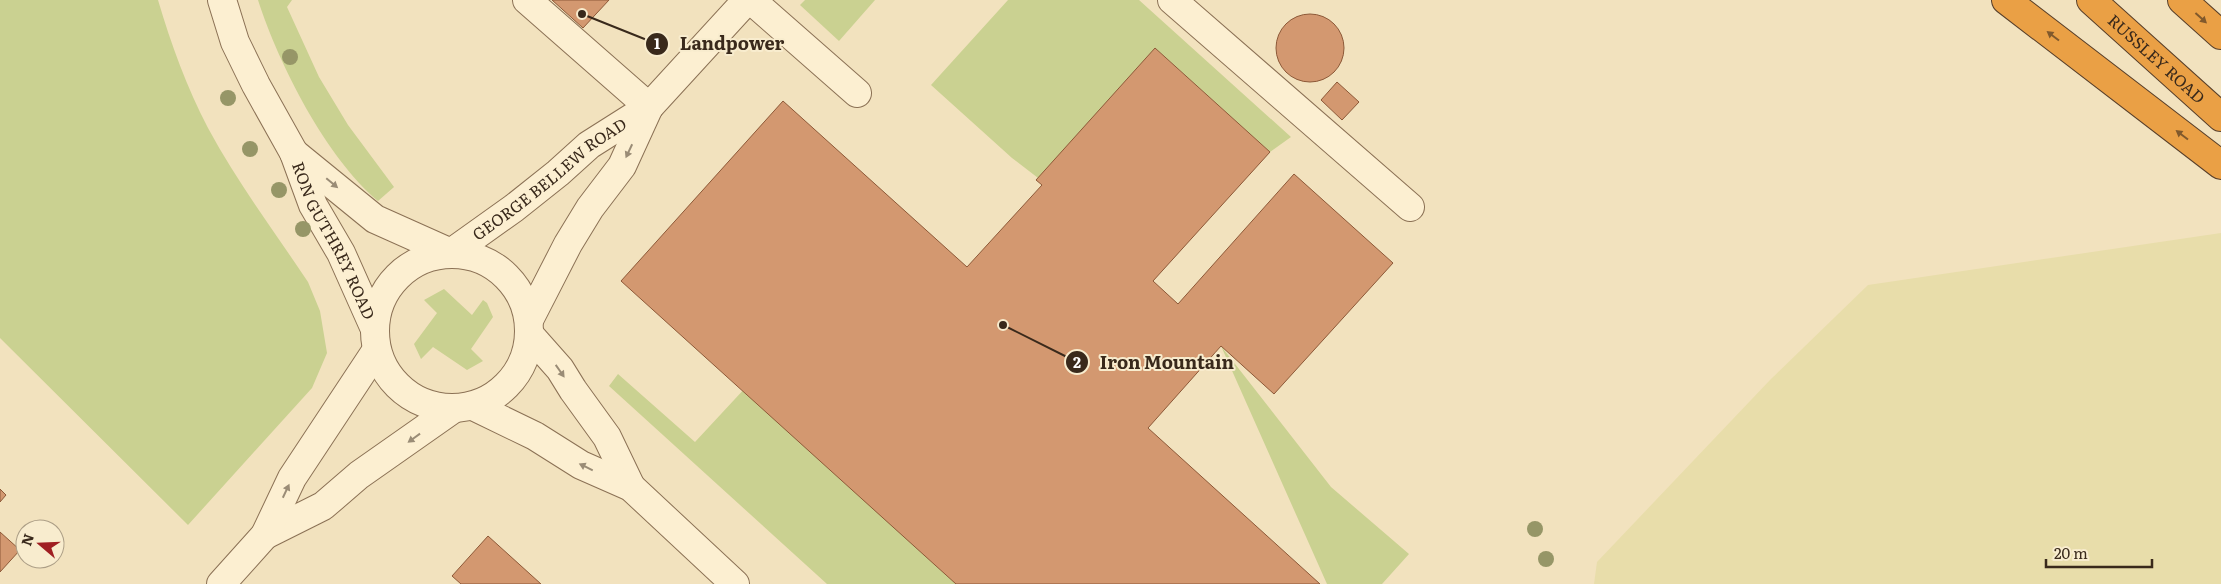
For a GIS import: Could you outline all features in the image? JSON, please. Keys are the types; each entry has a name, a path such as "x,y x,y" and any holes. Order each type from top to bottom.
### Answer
{"highway":[{"path":"2006,0 2221,164"},
{"name":"RUSSLEY ROAD","path":"2092,0 2221,117"},
{"path":"2182,0 2221,35"}],"street":[{"name":"RON GUTHREY ROAD","path":"222,0 235,42 256,85 294,153 313,205 341,253 375,339"},
{"path":"527,0 649,107"},
{"name":"GEORGE BELLEW ROAD","path":"451,253 558,174 589,144 649,107 746,0"},
{"path":"751,0 858,93"},
{"path":"1172,0 1410,207"},
{"name":"GEORGE BELLEW ROAD","path":"529,327 560,259 590,208 622,166 649,107"},
{"name":"RON GUTHREY ROAD","path":"294,153 375,219 451,253"},
{"path":"221,584 265,535 292,478 345,400 375,339 378,304 390,283 407,267 428,257 451,253 473,256 494,265 511,280 523,299 529,327 525,358 513,379 496,396 463,408 359,475 324,506 265,535"},
{"path":"529,327 607,437 631,487"},
{"path":"375,339 387,374 405,393 428,405 463,408 535,436 581,465 631,487 735,584"}],"shaded area":[{"path":"2221,233 2221,584 1594,584 1597,562 1770,380 1868,285"}],"green space":[{"path":"0,0 158,0 180,66 208,128 243,187 308,282 320,311 327,353 312,388 188,525 0,338"},
{"path":"258,0 292,0 287,7 319,77 348,125 394,187 378,201 340,160 306,108 278,53"},
{"path":"805,0 875,0 839,41 800,5"},
{"path":"1008,0 1139,0 1291,137 1270,152 1155,48 1042,181 1012,158 931,85"},
{"path":"444,289 472,315 483,300 487,303 493,317 471,349 483,361 467,370 433,347 421,359 414,344 437,313 424,300"},
{"path":"1221,346 1331,487 1409,554 1382,584 1327,584"},
{"path":"618,374 695,442 747,386 961,584 827,584 609,386"}],"building":[{"path":"552,0 609,0 583,28"},
{"path":"1310,14 1323,17 1334,24 1341,35 1344,48 1341,61 1334,72 1323,79 1310,82 1297,79 1286,72 1279,61 1276,48 1279,35 1286,24 1297,17"},
{"path":"1155,48 1270,152 1153,281 1178,304 1294,174 1393,263 1274,394 1221,346 1148,428 1320,584 956,584 621,281 783,101 967,267 1042,185 1036,180"},
{"path":"1337,82 1359,102 1342,120 1321,100"},
{"path":"0,489 6,495 0,502"},
{"path":"0,532 15,546 15,556 0,572"},
{"path":"488,536 541,584 461,584 452,576"}],"place":[{"name":"Landpower","path":"582,14"},
{"name":"Iron Mountain","path":"1003,325"}]}
